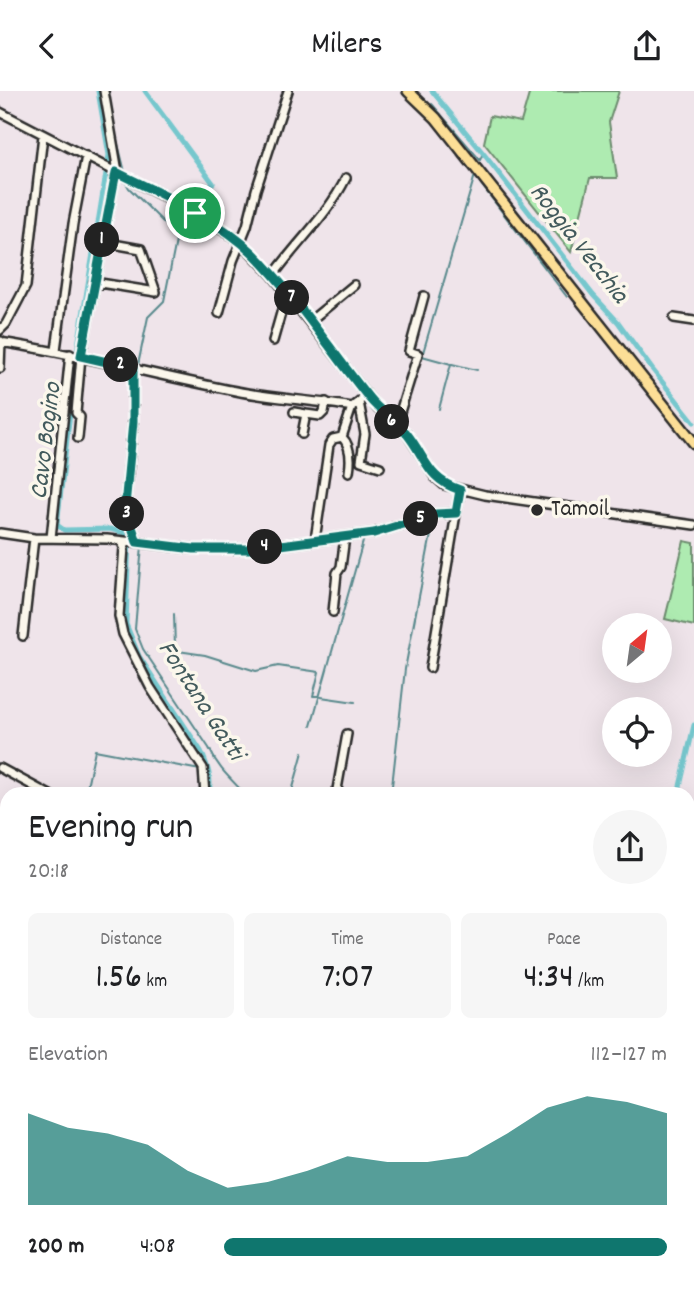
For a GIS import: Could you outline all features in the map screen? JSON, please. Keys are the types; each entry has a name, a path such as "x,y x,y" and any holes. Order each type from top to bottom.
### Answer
{"main road":[{"path":"408,91 452,137 694,443"}],"street":[{"path":"78,438 80,417 76,413 81,356 117,172 104,91"},
{"path":"219,313 288,91"},
{"path":"0,112 211,222 240,241 287,292 367,395 407,434 435,477 444,485 460,490 694,525"},
{"path":"12,344 1,329 26,286 43,135"},
{"path":"56,351 73,223 86,156"},
{"path":"273,276 328,208 346,178"},
{"path":"94,282 156,292 141,249 102,242"},
{"path":"310,320 354,285"},
{"path":"273,341 287,292"},
{"path":"397,425 418,354 409,351 424,296"},
{"path":"674,318 694,321"},
{"path":"0,368 1,341 81,356 238,392 356,405"},
{"path":"51,538 70,354"},
{"path":"133,368 133,422 125,506 133,542"},
{"path":"342,437 356,405 367,395"},
{"path":"294,412 320,416 324,412 326,402"},
{"path":"356,405 365,434 361,461 380,467"},
{"path":"302,434 306,414"},
{"path":"315,540 329,445 333,439 342,437"},
{"path":"342,437 348,442 349,472"},
{"path":"430,667 460,490"},
{"path":"0,533 34,538 133,542 194,549 249,549 374,533 436,514 456,513"},
{"path":"333,612 337,573 341,567 345,537"},
{"path":"23,636 34,538"},
{"path":"133,542 124,547 119,616 123,633 150,687 203,768 204,787"},
{"path":"337,787 347,734"},
{"path":"0,768 35,787"}],"green space":[{"path":"530,91 619,91 609,122 617,178 590,178 571,252 484,143 490,116 521,122"},
{"path":"684,541 694,543 694,626 672,621 672,613 666,613"}],"waterway":[{"name":"Cavo Bogino","path":"98,91 109,155 77,352 57,525 64,530 110,529 129,534 126,624 139,656 201,751 209,772 210,787"},
{"name":"Fontana Gatti","path":"108,91 109,100"},
{"path":"145,91 213,183"},
{"name":"Roggia Vecchia","path":"432,91 593,295 618,322 694,422"},
{"path":"432,104 480,160 483,153"},
{"name":"Fontana Gatti","path":"112,120 125,172"},
{"path":"439,409 451,364 422,356 475,175"},
{"name":"Fontana Gatti","path":"125,181 170,229 176,241 164,301 148,317 138,365"},
{"path":"480,183 567,297"},
{"path":"452,364 477,370"},
{"path":"392,787 405,669 434,519"},
{"name":"Fontana Gatti","path":"136,529 142,539"},
{"path":"311,726 364,538"},
{"name":"Fontana Gatti","path":"142,545 135,629 143,649 217,762 238,787"},
{"path":"174,614 175,648 178,651 205,655 256,671 278,666 319,672 313,696 318,696"},
{"path":"321,697 355,702"},
{"path":"680,787 694,725"},
{"path":"87,787 95,750 200,770"},
{"path":"293,787 303,752"}],"place":[{"name":"Tamoil","path":"537,510"}],"route":[{"path":"116,172 195,213 240,241 263,264 378,409 407,434 435,477 444,485 460,490 456,513 436,514 374,533 249,549 194,549 137,542 125,506 133,422 133,368 81,356 116,172"}]}
